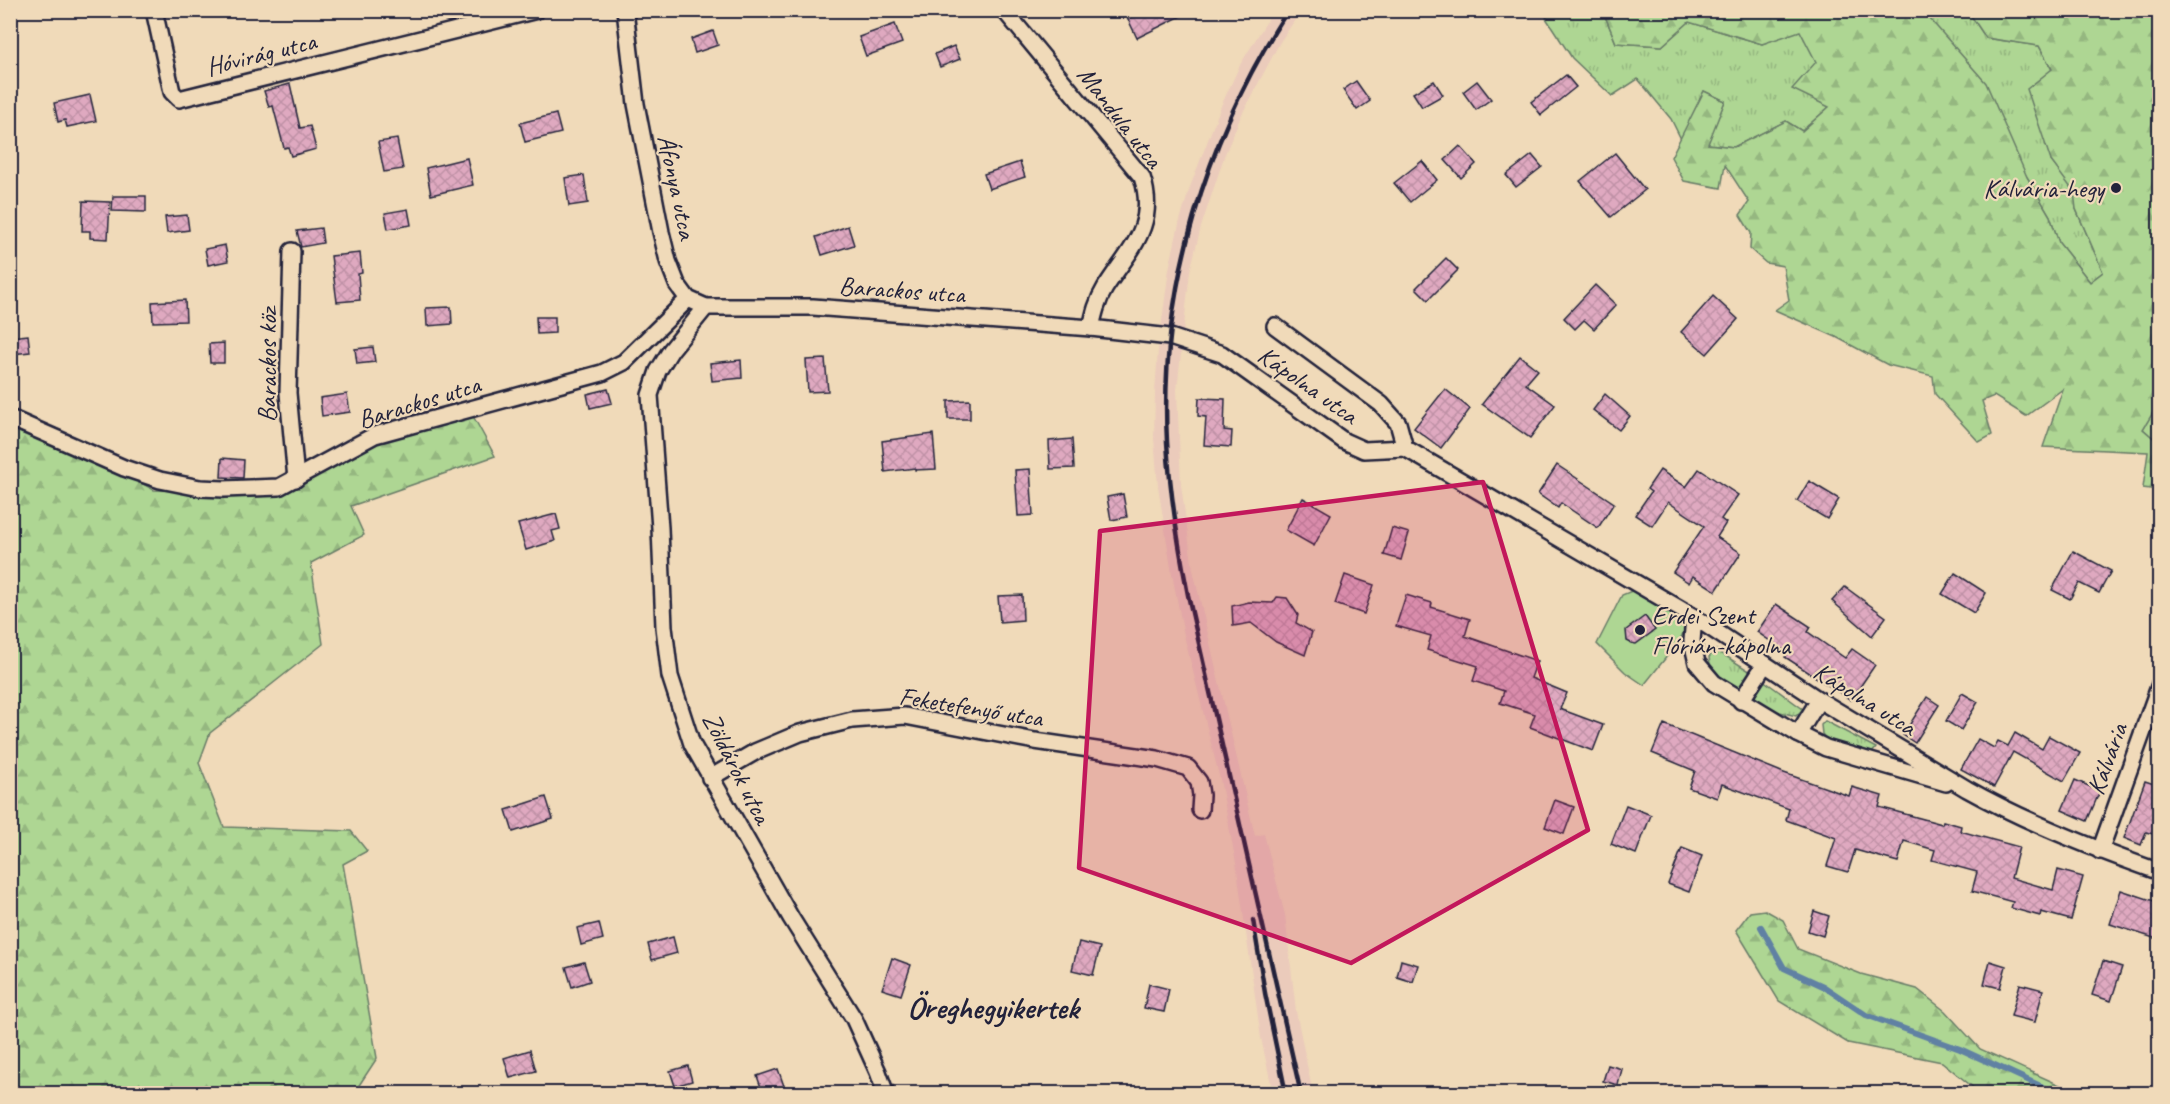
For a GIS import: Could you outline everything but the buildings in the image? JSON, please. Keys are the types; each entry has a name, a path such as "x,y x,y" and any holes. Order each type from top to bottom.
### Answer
{"street":[{"name":"Hóvirág utca","path":"154,10 172,92 179,99 537,10"},
{"name":"Áfonya utca","path":"625,10 630,60 646,164 663,242 677,284 688,299"},
{"name":"Mandula utca","path":"1004,10 1142,177 1147,193 1147,215 1141,234 1104,289 1096,305 1091,328"},
{"name":"Barackos köz","path":"292,251 288,393 296,479"},
{"name":"Barackos utca","path":"10,418 124,468 160,480 200,488 279,487 375,435 602,373 624,362 688,299"},
{"path":"688,299 706,307"},
{"name":"Barackos utca","path":"706,307 813,307 1091,328"},
{"name":"Zöldárok utca","path":"706,307 671,350 658,371 650,394 660,528 665,647 670,676 692,744 791,918 854,1019 886,1094"},
{"name":"Kápolna utca","path":"1275,326 1381,404 1398,423 1405,448"},
{"name":"Kápolna utca","path":"1091,328 1170,337 1222,354 1344,441 1364,450 1405,448 1694,617 1819,700 1966,789 2100,851 2160,872"},
{"path":"1694,617 1692,641 1697,663 1714,683 1798,734 1826,748 1966,789"},
{"path":"1741,700 1765,664"},
{"name":"Kálvária","path":"2100,851 2160,684"},
{"path":"1798,734 1819,700"},
{"name":"Feketefenyő utca","path":"710,778 755,753 801,733 852,720 905,716 1035,741 1157,759 1188,768 1199,782 1200,810"}],"highlighted area":[{"path":"1483,482 1588,830 1351,963 1079,868 1100,531"}],"shaded area":[{"path":"1273,11 1301,11 1280,42 1241,116 1225,154 1201,227 1190,271 1177,390 1181,485 1193,570 1255,836 1264,834 1285,915 1296,1011 1313,1094 1273,1093 1261,1038 1236,863 1220,779 1184,635 1172,574 1158,486 1154,439 1158,350 1169,269 1179,224 1190,187 1221,106 1240,65"}],"green space":[{"path":"1553,11 1603,11 1616,43 1662,46 1689,22 1762,44 1800,30 1817,62 1829,107 1802,131 1786,121 1734,147 1707,144 1725,101 1704,91 1681,139 1671,119 1638,79 1612,96 1572,58 1546,18"},
{"path":"1603,11 1923,11 1986,83 2027,177 2050,216 2059,243 2090,282 2103,272 2076,209 2074,192 2051,161 2027,89 2052,69 2039,46 1986,38 1968,11 2159,11 2160,401 2143,429 2159,443 2159,490 2143,488 2148,452 2043,447 2063,389 2026,416 1994,396 1982,401 1992,435 1979,442 1935,394 1933,376 1888,365 1836,337 1775,310 1789,300 1783,266 1766,263 1750,249 1751,233 1740,215 1749,202 1725,165 1721,188 1684,181 1671,157 1704,91 1725,101 1708,144 1734,147 1786,121 1802,131 1829,107 1792,89 1816,62 1800,31 1762,44 1689,22 1662,46 1616,43"},
{"path":"1923,11 1968,11 1986,38 2039,46 2052,70 2051,161 2075,192 2076,209 2103,272 2090,282 2059,243 2050,216"},
{"path":"2159,401 2159,443 2143,429"},
{"path":"10,411 154,490 281,494 380,439 473,416 495,456 351,506 364,535 311,563 323,644 210,733 199,763 224,827 351,831 367,851 343,864 377,1058 354,1093 11,1093"},
{"path":"1634,590 1688,622 1680,640 1644,685 1625,672 1597,644 1622,595"},
{"path":"1716,650 1751,672 1739,690 1723,681 1712,669 1709,657"},
{"path":"1763,680 1803,709 1796,716 1772,710 1755,698 1756,689"},
{"path":"1825,721 1876,748 1872,753 1828,741 1822,734 1821,725"},
{"path":"1765,910 1783,920 1798,949 1861,974 1917,989 1945,1011 1980,1049 2073,1091 2141,1091 2144,1093 1980,1093 1942,1062 1848,1043 1779,1001 1736,930 1750,912"}],"waterway":[{"path":"1761,927 1784,968 1823,986 1866,1015 1960,1049 2058,1094"}],"railway":[{"path":"1288,10 1233,110 1212,162 1194,217 1180,272 1171,328 1167,385 1167,442 1175,518 1188,595 1301,1094"},
{"path":"1253,920 1265,993 1286,1094"}],"place":[{"name":"Kálvária-hegy","path":"2116,188"},
{"name":"Erdei Szent Flórián-kápolna","path":"1640,630"}],"district":[{"name":"Öreghegyikertek","path":"993,1007"}]}
